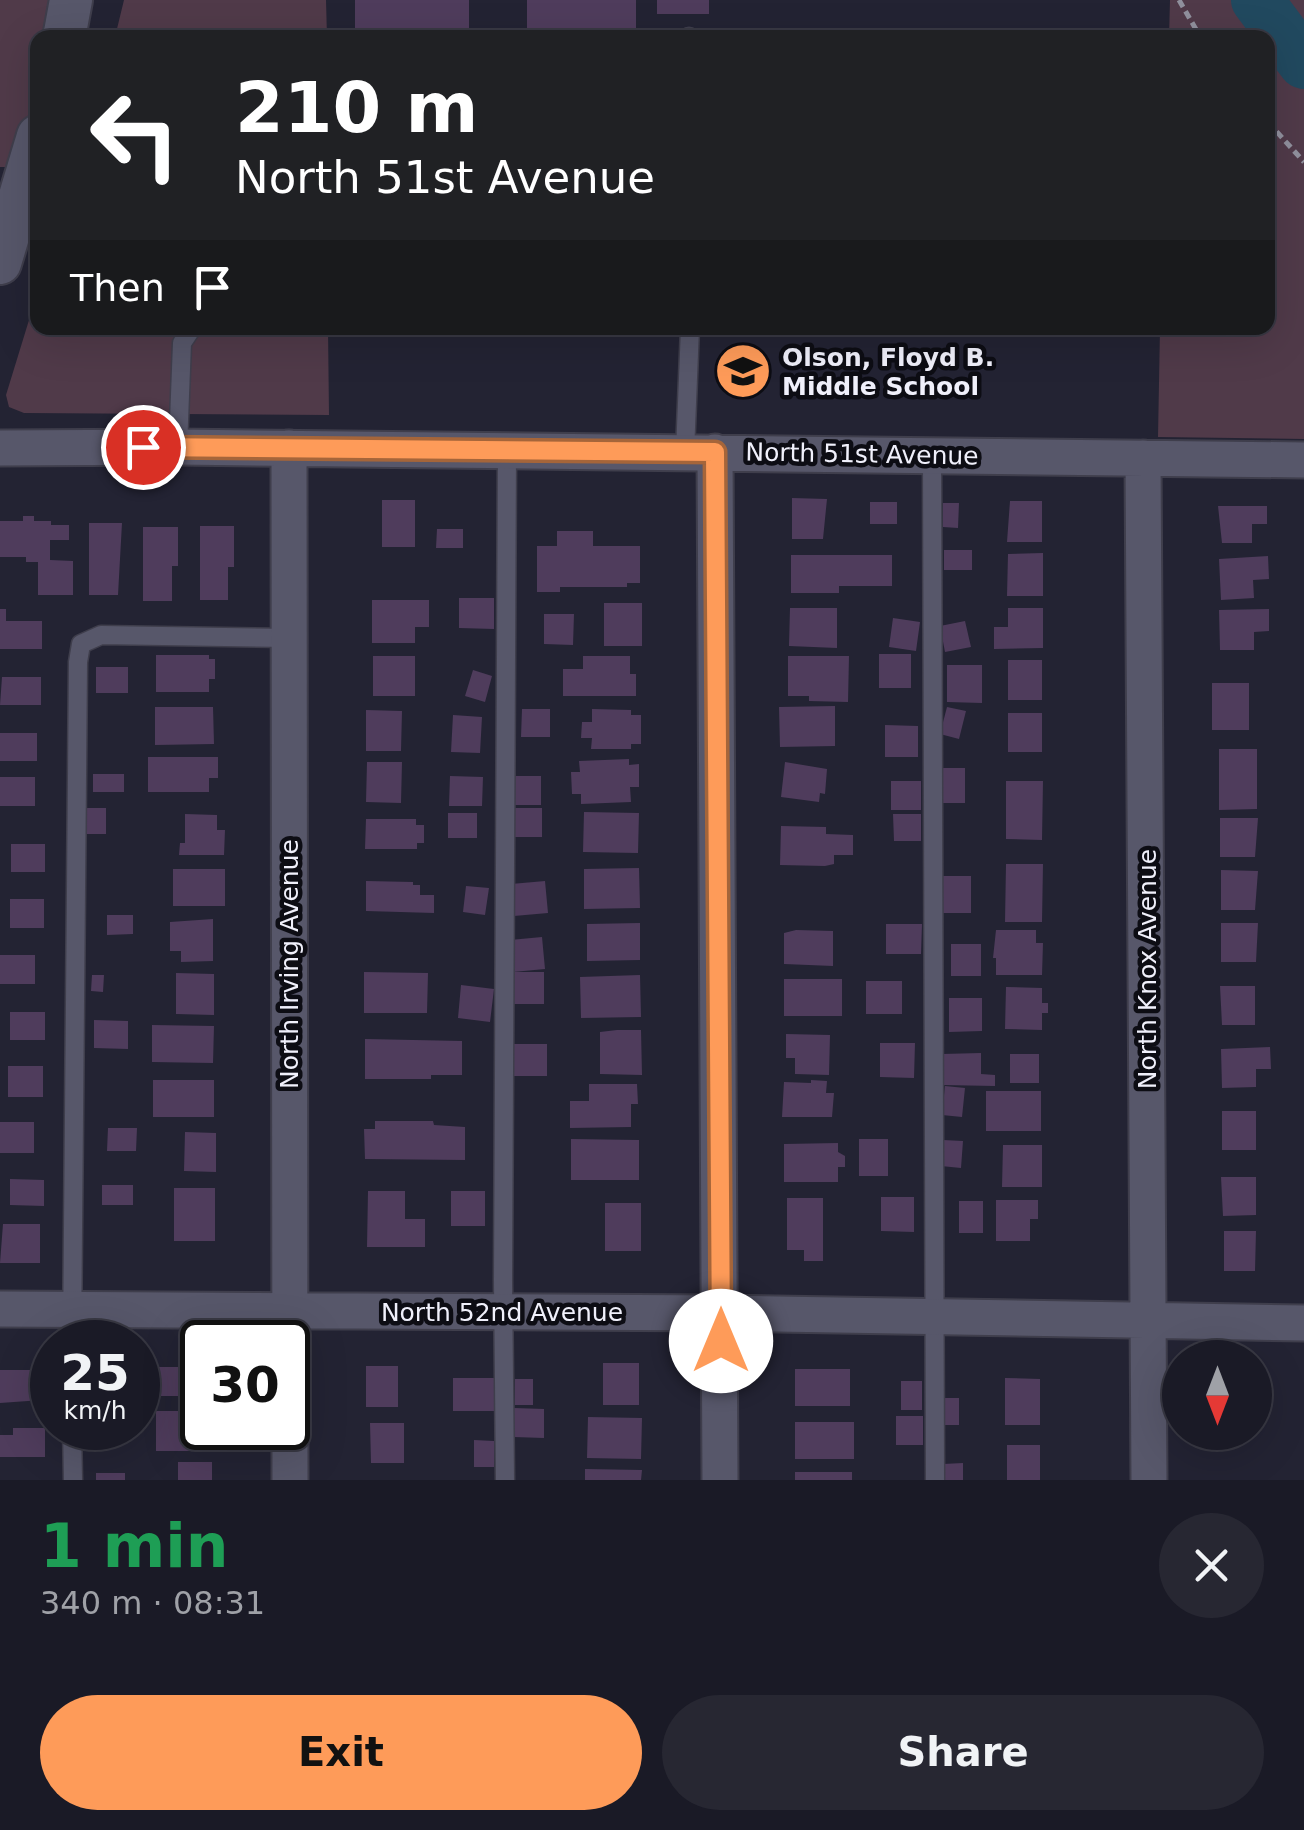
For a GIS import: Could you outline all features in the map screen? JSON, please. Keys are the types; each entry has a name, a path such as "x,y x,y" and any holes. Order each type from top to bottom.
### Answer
{"street":[{"path":"65,30 71,0"},
{"path":"0,263 10,199 30,154"},
{"name":"North 51st Avenue","path":"0,448 1304,460"},
{"name":"North Irving Avenue","path":"290,448 290,1480"},
{"path":"700,452 721,1313 720,1480"},
{"name":"North Knox Avenue","path":"1142,458 1149,1480"},
{"name":"North 52nd Avenue","path":"0,1310 45,1320"},
{"name":"North 52nd Avenue","path":"154,1320 290,1310 1304,1322"}],"lane":[{"path":"178,447 182,344 188,335"},
{"path":"691,335 700,452"},
{"path":"505,1480 507,450"},
{"path":"932,455 935,1480"},
{"path":"72,1320 81,644 100,636 289,638"},
{"path":"72,1450 73,1480"}],"path":[{"path":"1179,0 1197,30"},
{"path":"1275,130 1304,162"}],"shaded area":[{"path":"0,0 61,0 56,30 30,30 30,116 14,167 0,167"},
{"path":"124,0 326,0 327,30 117,30"},
{"path":"1170,0 1304,0 1304,439 1158,437 1160,335 1275,335 1275,30 1169,30"},
{"path":"30,317 30,335 328,335 329,415 24,413 9,407 6,395"}],"building":[{"path":"355,0 469,0 469,30 355,30"},
{"path":"527,0 636,0 636,30 527,30"},
{"path":"657,0 709,0 709,14 657,14"},
{"path":"792,498 827,499 823,539 792,539"},
{"path":"382,500 415,500 415,547 382,547"},
{"path":"1010,501 1042,501 1042,542 1007,542"},
{"path":"870,502 897,502 897,524 870,524"},
{"path":"943,503 959,503 958,528 943,527"},
{"path":"1218,506 1267,506 1267,524 1252,524 1252,543 1222,543"},
{"path":"23,516 51,521 51,525 69,525 69,540 50,540 50,560 73,561 73,595 38,595 38,562 26,562 26,557 0,557 0,521 23,521"},
{"path":"89,523 122,523 118,595 89,595"},
{"path":"200,526 234,526 234,567 228,567 228,600 200,600"},
{"path":"143,527 178,527 178,566 172,566 172,601 143,601"},
{"path":"437,529 463,529 463,548 436,548"},
{"path":"557,531 593,531 593,546 640,546 640,583 537,592 537,546 557,546"},
{"path":"944,550 972,550 972,570 944,570"},
{"path":"1043,553 1043,596 1007,596 1008,554"},
{"path":"791,555 892,555 892,586 839,586 839,593 791,593"},
{"path":"1268,556 1269,579 1253,580 1254,598 1221,600 1219,559"},
{"path":"459,598 494,598 494,629 459,628"},
{"path":"372,600 429,600 429,627 415,627 415,643 372,643"},
{"path":"604,603 642,603 642,646 604,646"},
{"path":"790,608 837,608 837,648 789,646"},
{"path":"1008,608 1043,608 1043,648 994,649 994,627 1008,627"},
{"path":"0,609 6,609 6,621 42,621 42,649 0,649"},
{"path":"1269,609 1269,631 1254,632 1254,650 1220,650 1219,610"},
{"path":"544,614 574,614 573,645 544,644"},
{"path":"893,618 920,622 916,651 889,647"},
{"path":"965,621 971,647 945,652 940,626"},
{"path":"879,654 911,654 911,688 879,688"},
{"path":"156,655 209,655 209,659 215,659 215,679 209,679 209,692 156,692"},
{"path":"373,656 415,656 415,696 373,696"},
{"path":"583,656 630,656 630,674 636,674 636,696 563,696 563,669 583,669"},
{"path":"788,656 849,656 848,702 788,696"},
{"path":"1008,660 1042,660 1042,700 1008,700"},
{"path":"947,665 982,665 982,703 947,702"},
{"path":"96,667 128,667 128,693 96,693"},
{"path":"473,670 492,676 485,702 465,696"},
{"path":"2,677 41,677 41,705 0,705"},
{"path":"1212,683 1249,683 1249,730 1212,730"},
{"path":"835,706 835,746 780,747 779,707"},
{"path":"155,707 213,707 214,744 155,745"},
{"path":"947,707 966,711 959,739 940,734"},
{"path":"522,709 550,709 550,737 521,737"},
{"path":"592,709 631,710 631,715 641,715 641,744 631,744 631,749 591,749 592,738 581,738 582,722 592,722"},
{"path":"366,710 402,711 401,751 366,751"},
{"path":"1008,713 1042,713 1042,752 1008,752"},
{"path":"453,715 482,717 480,753 451,752"},
{"path":"885,725 918,726 918,757 885,757"},
{"path":"0,733 37,733 37,761 0,761"},
{"path":"1219,749 1257,749 1257,809 1219,810"},
{"path":"148,757 218,757 218,778 209,778 209,792 148,792"},
{"path":"629,759 629,765 639,764 639,787 630,787 631,802 581,804 581,794 572,794 571,772 580,772 579,761"},
{"path":"367,762 402,762 401,803 366,802"},
{"path":"785,762 827,769 825,794 820,793 819,802 781,797"},
{"path":"939,768 965,768 965,803 938,803"},
{"path":"93,774 124,774 124,792 93,792"},
{"path":"450,776 483,777 482,806 449,806"},
{"path":"511,776 541,776 541,805 511,805"},
{"path":"0,777 35,777 35,806 0,806"},
{"path":"891,781 921,781 921,810 891,810"},
{"path":"1006,781 1043,781 1042,840 1006,839"},
{"path":"86,808 106,808 106,834 86,834"},
{"path":"510,808 542,808 542,837 510,837"},
{"path":"584,812 639,813 638,853 583,852"},
{"path":"448,813 477,813 477,838 448,838"},
{"path":"185,814 217,815 217,830 225,830 224,855 179,855 180,843 185,843"},
{"path":"893,814 921,814 921,841 894,841"},
{"path":"1220,818 1258,818 1255,857 1220,857"},
{"path":"366,819 416,819 416,825 424,825 424,843 417,843 417,849 365,849"},
{"path":"781,826 826,827 826,834 853,835 853,855 834,855 834,864 825,866 780,865"},
{"path":"11,844 45,844 45,872 11,872"},
{"path":"1006,864 1043,864 1042,922 1005,922"},
{"path":"639,868 640,908 584,909 584,869"},
{"path":"173,869 225,869 225,906 173,906"},
{"path":"1221,870 1258,871 1255,910 1221,910"},
{"path":"941,876 971,876 971,913 941,913"},
{"path":"366,881 420,885 420,895 434,895 434,913 366,911"},
{"path":"545,881 548,913 514,916 511,884"},
{"path":"466,886 489,888 485,915 463,912"},
{"path":"10,899 44,899 44,928 10,928"},
{"path":"107,915 133,915 133,934 107,935"},
{"path":"213,919 213,961 181,962 181,951 170,951 170,922"},
{"path":"640,923 640,960 587,961 587,924"},
{"path":"1221,923 1258,923 1256,962 1221,962"},
{"path":"886,924 922,924 921,954 886,954"},
{"path":"996,930 1036,930 1036,943 1043,943 1042,975 996,975"},
{"path":"833,931 833,966 784,964 784,933"},
{"path":"542,937 545,969 513,972 510,940"},
{"path":"951,944 981,944 981,976 951,976"},
{"path":"0,955 35,955 35,984 0,984"},
{"path":"364,972 428,973 427,1013 364,1013"},
{"path":"512,972 544,972 544,1004 512,1004"},
{"path":"176,973 214,974 214,1015 176,1014"},
{"path":"92,975 104,975 103,992 91,991"},
{"path":"640,975 641,1017 581,1018 580,977"},
{"path":"784,979 842,979 842,1016 784,1016"},
{"path":"866,981 902,981 902,1014 866,1014"},
{"path":"461,985 494,989 490,1022 458,1018"},
{"path":"1220,986 1255,986 1255,1025 1222,1025"},
{"path":"1006,987 1042,988 1042,1003 1048,1003 1048,1013 1042,1013 1042,1030 1005,1029"},
{"path":"949,998 982,998 982,1031 949,1032"},
{"path":"10,1012 45,1012 45,1040 10,1040"},
{"path":"94,1020 128,1021 128,1049 94,1048"},
{"path":"152,1025 214,1026 213,1063 152,1062"},
{"path":"641,1030 642,1075 600,1074 600,1032"},
{"path":"786,1034 830,1035 829,1075 795,1074 795,1058 786,1058"},
{"path":"365,1039 462,1041 462,1075 365,1079"},
{"path":"880,1043 915,1043 914,1078 880,1077"},
{"path":"511,1044 547,1044 547,1076 511,1076"},
{"path":"1270,1047 1271,1069 1256,1069 1256,1087 1222,1088 1221,1049"},
{"path":"981,1053 981,1074 995,1075 995,1086 942,1085 942,1054"},
{"path":"1010,1054 1039,1054 1039,1083 1010,1083"},
{"path":"8,1066 43,1066 43,1097 8,1097"},
{"path":"153,1080 214,1080 214,1117 153,1117"},
{"path":"827,1081 826,1093 834,1093 832,1117 782,1117 784,1082"},
{"path":"589,1084 637,1084 638,1104 631,1104 631,1127 570,1128 570,1101 589,1101"},
{"path":"945,1086 965,1088 962,1117 942,1115"},
{"path":"986,1091 1041,1091 1041,1131 986,1131"},
{"path":"1222,1111 1256,1111 1256,1150 1222,1150"},
{"path":"375,1121 433,1121 434,1125 465,1127 465,1160 365,1159 364,1129 375,1129"},
{"path":"0,1122 34,1122 34,1153 0,1153"},
{"path":"108,1128 137,1128 136,1151 107,1151"},
{"path":"185,1132 216,1133 216,1172 184,1171"},
{"path":"571,1139 639,1140 639,1180 571,1180"},
{"path":"859,1139 888,1139 888,1176 859,1176"},
{"path":"943,1140 963,1141 961,1168 941,1166"},
{"path":"838,1143 838,1152 845,1156 845,1167 838,1167 838,1182 784,1182 784,1144"},
{"path":"1003,1145 1042,1145 1042,1187 1002,1187"},
{"path":"1221,1177 1256,1177 1256,1215 1223,1216"},
{"path":"10,1179 44,1180 44,1206 10,1205"},
{"path":"102,1185 133,1185 133,1205 102,1205"},
{"path":"174,1188 215,1188 215,1241 174,1241"},
{"path":"368,1191 405,1191 405,1219 425,1219 425,1247 367,1247"},
{"path":"451,1191 485,1191 485,1226 451,1226"},
{"path":"881,1197 914,1197 914,1232 881,1231"},
{"path":"787,1198 823,1198 823,1261 804,1261 804,1250 787,1250"},
{"path":"996,1200 1038,1200 1038,1219 1030,1219 1030,1241 996,1241"},
{"path":"959,1201 983,1201 983,1233 959,1233"},
{"path":"605,1203 641,1203 641,1251 605,1251"},
{"path":"3,1224 40,1224 40,1263 0,1263"},
{"path":"1224,1231 1256,1231 1255,1271 1224,1271"},
{"path":"603,1363 639,1363 639,1405 603,1405"},
{"path":"366,1366 398,1366 398,1407 366,1407"},
{"path":"160,1367 180,1367 180,1396 160,1396"},
{"path":"795,1369 850,1369 850,1406 795,1406"},
{"path":"0,1370 30,1370 30,1401 0,1403"},
{"path":"453,1378 498,1378 498,1411 453,1411"},
{"path":"1005,1378 1040,1379 1040,1425 1005,1425"},
{"path":"515,1379 533,1379 533,1405 515,1405"},
{"path":"901,1381 922,1381 922,1410 901,1410"},
{"path":"942,1398 959,1398 959,1425 942,1425"},
{"path":"514,1408 544,1409 544,1438 514,1437"},
{"path":"160,1411 180,1411 180,1450 213,1450 213,1451 156,1451 160,1450"},
{"path":"896,1416 923,1416 923,1445 896,1445"},
{"path":"588,1417 642,1418 641,1459 587,1458"},
{"path":"795,1422 854,1422 854,1459 795,1459"},
{"path":"370,1423 404,1423 404,1463 371,1463"},
{"path":"13,1428 30,1428 30,1450 45,1450 45,1457 0,1457 0,1435 13,1435"},
{"path":"474,1440 494,1441 494,1467 474,1467"},
{"path":"1007,1445 1040,1445 1040,1480 1007,1480"},
{"path":"178,1462 212,1462 212,1480 178,1480"},
{"path":"963,1463 963,1480 943,1480 943,1464"},
{"path":"585,1469 642,1470 641,1480 585,1480"},
{"path":"795,1472 852,1472 852,1480 795,1480"},
{"path":"96,1473 125,1473 125,1480 96,1480"}],"waterway":[{"path":"1257,0 1304,63"}],"place":[{"name":"Olson, Floyd B. Middle School","path":"743,371"}],"route":[{"path":"143,447 715,452 721,1341"}]}
